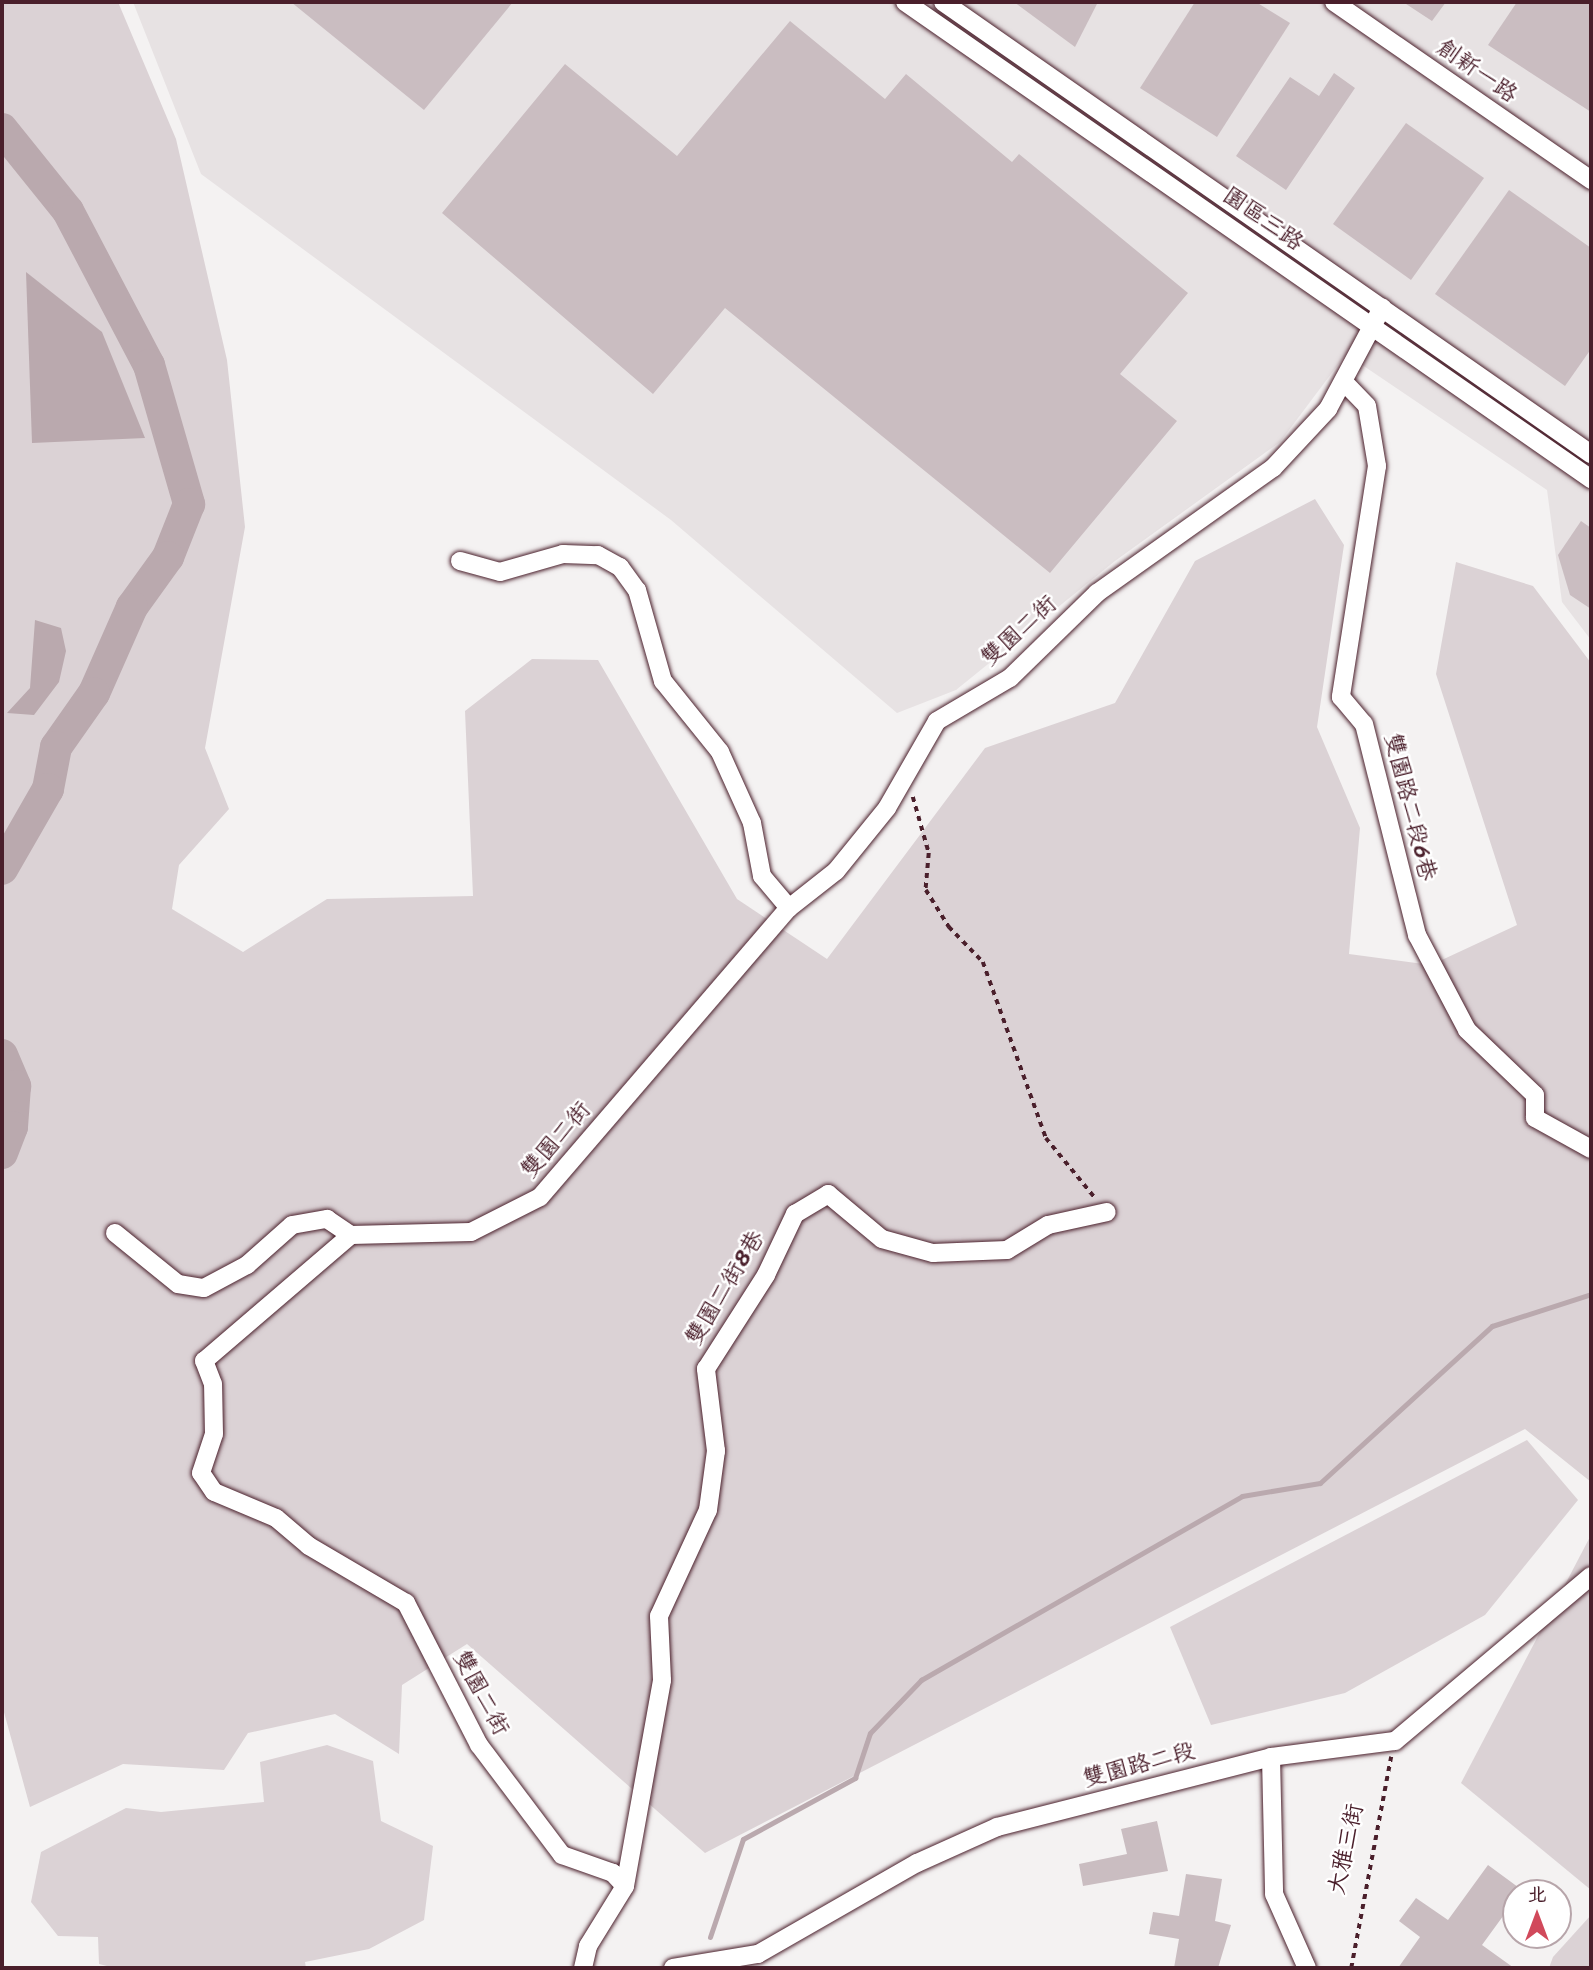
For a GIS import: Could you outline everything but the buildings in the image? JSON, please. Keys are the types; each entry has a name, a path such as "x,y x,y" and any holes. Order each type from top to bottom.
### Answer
{"street":[{"name":"園區三路","path":"905,2 1591,479"},
{"name":"園區三路","path":"943,2 1591,454"},
{"name":"創新一路","path":"1334,2 1591,180"},
{"name":"雙園二街","path":"625,1886 613,1873 562,1855 479,1745 406,1604 309,1546 276,1518 214,1492 201,1473 214,1424 213,1384 204,1361 351,1235 471,1232 540,1196 789,908 836,871 904,776 937,721 1010,678 1097,593 1273,468 1328,409 1382,308"},
{"name":"雙園路二段6巷","path":"1344,382 1367,406 1377,466 1341,697 1364,724 1417,935 1467,1030 1535,1095 1535,1118 1591,1149"},
{"path":"460,561 500,572 563,554 598,555 620,567 637,590 663,681 720,752 752,823 762,876 789,908"},
{"name":"雙園二街8巷","path":"625,1886 662,1681 659,1616 708,1510 716,1451 706,1369 766,1275 795,1214 828,1194 883,1239 933,1253 1007,1250 1048,1225 1107,1212"},
{"path":"115,1233 178,1284 204,1288 247,1265 292,1226 327,1219 351,1235"},
{"path":"1395,1741 1591,1576"},
{"name":"雙園路二段","path":"673,1968 758,1954 917,1863 997,1826 1271,1757 1395,1741"},
{"path":"1271,1757 1274,1894 1307,1968"},
{"path":"583,1968 588,1946 625,1886"}],"path":[{"path":"904,776 929,853 926,890 949,927 983,962 1046,1138 1107,1212"},
{"name":"大雅三街","path":"1351,1968 1366,1867 1395,1741"}],"shaded area":[{"path":"2,2 118,2 176,139 227,360 245,527 205,748 229,809 179,865 172,909 243,952 327,899 473,896 465,711 532,659 598,660 737,899 827,959 985,748 1115,703 1195,561 1315,499 1344,545 1317,727 1360,828 1349,954 1431,965 1517,925 1436,674 1456,562 1533,586 1591,663 1591,1482 1525,1429 705,1853 467,1644 402,1685 399,1754 335,1714 248,1733 224,1770 123,1764 30,1807 2,1705"},
{"path":"133,2 1591,2 1591,640 1562,602 1547,490 1346,354 1280,442 1115,561 956,690 897,713 671,520 201,174"},
{"path":"26,272 102,332 145,438 32,443"},
{"path":"35,620 61,628 66,651 59,682 34,715 7,713 30,688"},
{"path":"1527,1440 1578,1500 1485,1615 1345,1693 1211,1725 1170,1627"},
{"path":"1591,1535 1591,1890 1461,1783"},
{"path":"327,1745 373,1761 381,1821 433,1846 424,1920 369,1949 305,1962 306,1968 115,1968 99,1964 98,1937 58,1936 31,1902 41,1852 126,1808 161,1812 264,1802 260,1762"},
{"path":"1591,1915 1591,1968 1549,1968 1553,1957 1560,1949 1572,1949 1572,1936"}],"waterway":[{"path":"2,129 68,211 149,365 189,504 168,557 132,607 94,693 56,747 48,789 2,869"},
{"path":"2,1055 15,1086 12,1127 2,1153"},
{"path":"710,1937 743,1839 855,1778 870,1733 921,1680 1242,1496 1320,1483 1492,1326 1591,1294"}]}
